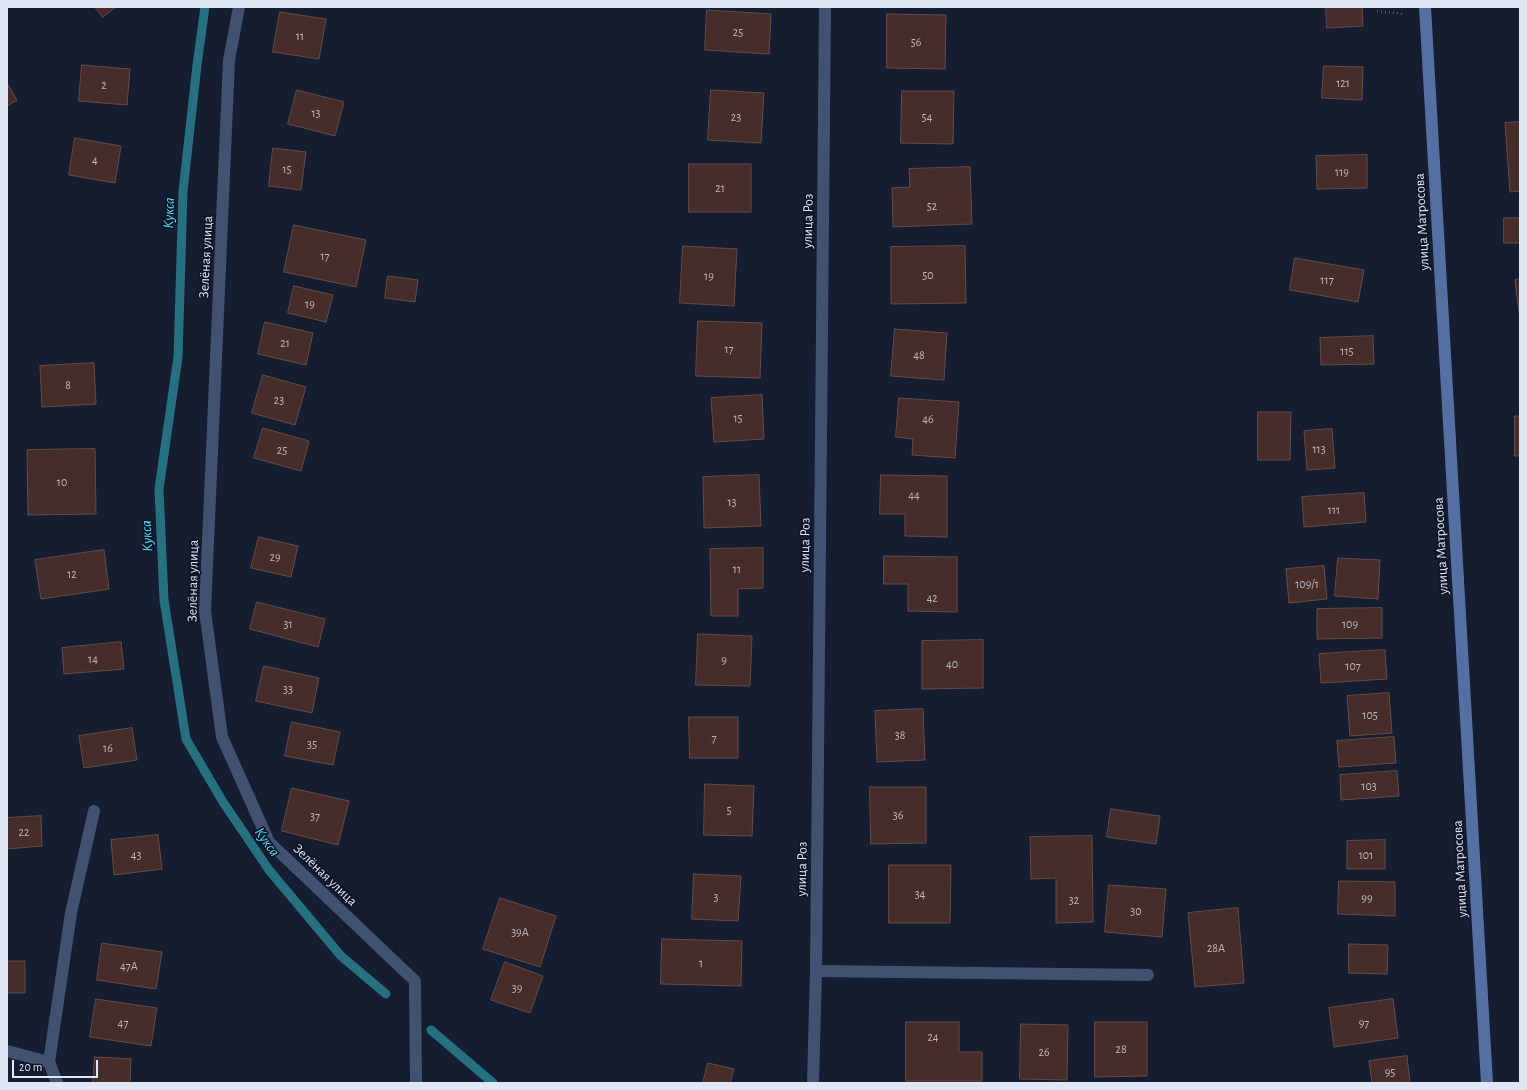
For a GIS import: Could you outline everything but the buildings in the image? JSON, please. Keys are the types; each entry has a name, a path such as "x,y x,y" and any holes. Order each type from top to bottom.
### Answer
{"street":[{"name":"Зелёная улица","path":"239,7 229,60 205,611 222,737 269,842 415,981 416,1083"},
{"name":"улица Роз","path":"813,1083 816,971 825,7"},
{"name":"улица Матросова","path":"1426,12 1487,1083"},
{"path":"57,1083 50,1062 71,913 94,811"},
{"path":"816,971 1148,975"},
{"path":"7,1051 50,1062"}],"path":[{"path":"1377,7 1377,11 1426,12"}],"waterway":[{"name":"Кукса","path":"205,7 183,191 178,357 159,489 164,600 186,739 223,802 269,870 341,956 386,994"},
{"name":"Кукса","path":"431,1030 493,1083"}]}
